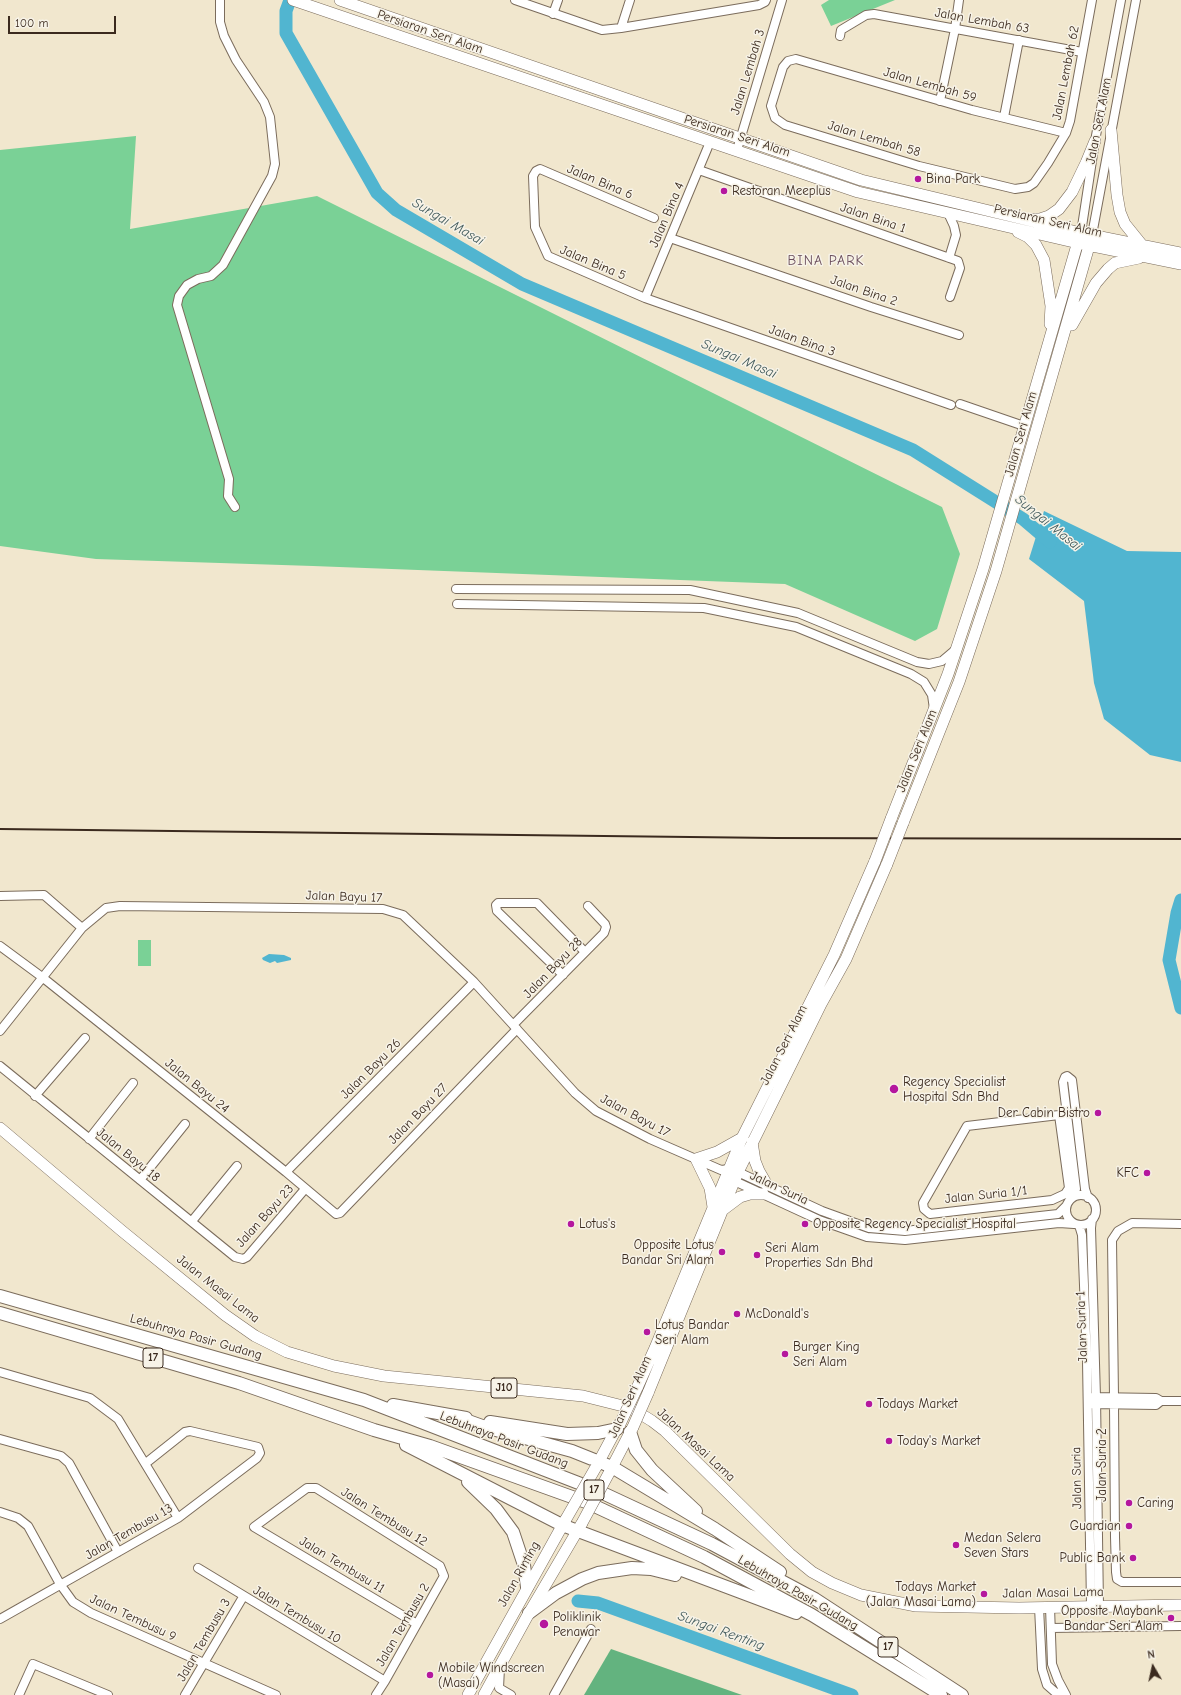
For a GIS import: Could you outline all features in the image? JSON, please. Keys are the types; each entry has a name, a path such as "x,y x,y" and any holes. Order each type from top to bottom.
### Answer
{"highway":[{"name":"Lebuhraya Pasir Gudang","path":"0,1296 364,1400 594,1489 712,1544 815,1599 962,1695"},
{"name":"Lebuhraya Pasir Gudang","path":"0,1313 239,1383 374,1430 430,1446 586,1502 704,1557 812,1615 941,1695"},
{"path":"364,1400 458,1417 567,1434 598,1433 618,1426"},
{"path":"458,1417 485,1427 572,1451 611,1470 715,1529 792,1581 815,1599"},
{"path":"374,1430 564,1522 580,1527 719,1585 834,1629"},
{"path":"631,1430 636,1450 652,1470 715,1529"},
{"path":"434,1459 480,1493 496,1509 510,1527 521,1553 526,1574 527,1587"},
{"path":"529,1614 556,1592 577,1581 598,1573 614,1570 632,1568 651,1569 719,1585"}],"main road":[{"name":"Persiaran Seri Alam","path":"293,0 858,192 948,213 1010,221"},
{"name":"Persiaran Seri Alam","path":"340,0 861,180 1010,221 1079,238 1142,245 1181,253"},
{"path":"1111,130 1120,212 1125,224 1142,245"},
{"path":"1010,221 1040,219 1059,210 1072,192 1086,164 1095,141"},
{"path":"1010,221 1036,245 1044,260 1051,306 1048,349"},
{"name":"Jalan Seri Alam","path":"611,1470 648,1392 730,1174 834,955 874,861 934,710 957,648 983,569 1079,238"},
{"name":"Persiaran Seri Alam","path":"1091,240 1145,257 1181,264"},
{"name":"Jalan Seri Alam","path":"747,1140 820,1004 846,959 887,864 959,682 996,571 1091,240"},
{"path":"1060,351 1074,320 1096,283 1108,269 1114,263 1145,257"},
{"name":"Jalan Masai Lama","path":"0,1128 122,1231 225,1315 255,1336 287,1352 334,1366 384,1376 583,1396 631,1408 665,1431 790,1554 812,1572 832,1583 861,1595 916,1606 1045,1607 1181,1605"},
{"path":"747,1140 765,1189 745,1195 718,1209 696,1159 747,1140"},
{"name":"Jalan Seri Alam","path":"597,1464 637,1388 718,1209"},
{"name":"Jalan Rinting","path":"468,1695 597,1464"},
{"path":"484,1695 611,1470"}],"street":[{"path":"220,0 220,22 224,36 236,60 260,97 270,117 275,164 272,176 223,265 211,276 198,279 187,285 179,296 177,305 228,479 228,496 235,507"},
{"path":"515,0 602,30 758,5 766,1"},
{"path":"554,14 558,0"},
{"path":"621,28 630,0"},
{"name":"Jalan Lembah 3","path":"737,150 782,0"},
{"path":"940,101 955,29 959,0"},
{"name":"Jalan Lembah 62","path":"1028,187 1034,182 1048,163 1066,133 1070,121 1092,0"},
{"name":"Jalan Seri Alam","path":"1079,238 1121,0"},
{"name":"Jalan Seri Alam","path":"1091,240 1136,0"},
{"name":"Jalan Lembah 63","path":"840,36 841,30 869,14 1082,52"},
{"path":"1004,116 1019,40"},
{"name":"Jalan Lembah 59","path":"788,61 796,59 940,101 1004,116 1066,133"},
{"name":"Jalan Lembah 58","path":"788,61 784,67 771,106 773,115 778,121 919,166 1015,189 1028,187"},
{"name":"Jalan Bina 4","path":"645,298 710,142"},
{"name":"Jalan Bina 6","path":"536,171 540,169 654,218"},
{"name":"Jalan Bina 1","path":"699,170 949,258"},
{"name":"Jalan Bina 5","path":"536,171 533,176 535,227 548,256 645,298"},
{"path":"948,213 956,235 949,258 958,261 960,268 950,297"},
{"name":"Jalan Bina 2","path":"670,238 871,307 959,335"},
{"name":"Jalan Bina 3","path":"645,298 951,405"},
{"path":"960,404 1024,426"},
{"path":"456,589 690,590 798,613 917,662 929,664 942,661 957,648"},
{"path":"457,604 704,608 796,627 911,674 924,682 932,695 934,710"},
{"path":"0,896 44,895 82,928"},
{"path":"563,975 497,911 496,905 498,903 537,904 585,952"},
{"name":"Jalan Bayu 17","path":"1,1027 82,928 106,908 120,906 383,909 403,915 474,982 575,1093 596,1111 650,1139 730,1174"},
{"name":"Jalan Bayu 28","path":"515,1027 604,933 606,927 604,921 588,906"},
{"name":"Jalan Bayu 24","path":"0,946 286,1172 305,1190 336,1214"},
{"name":"Jalan Bayu 26","path":"286,1172 474,982"},
{"name":"Jalan Bayu 27","path":"336,1214 340,1213 515,1027"},
{"path":"35,1096 85,1038"},
{"name":"Jalan Bayu 18","path":"0,1066 35,1096 235,1257 243,1259"},
{"path":"1067,1076 1072,1080 1085,1189 1088,1198 1095,1206 1095,1215 1084,1225 1076,1224 1067,1216 1066,1206 1076,1189 1063,1115 1063,1082 1067,1076"},
{"path":"89,1139 134,1083"},
{"path":"1063,1115 1076,1114"},
{"name":"Jalan Suria 1/1","path":"1063,1115 1069,1188 1065,1194 1052,1200 930,1214 924,1209 923,1203 966,1126 1063,1115"},
{"path":"140,1180 185,1124"},
{"path":"192,1221 237,1166"},
{"name":"Jalan Suria","path":"730,1174 765,1189 869,1228 905,1231 1058,1214 1066,1206"},
{"name":"Jalan Suria","path":"765,1189 819,1220 867,1237 905,1240 1059,1223 1076,1224"},
{"name":"Jalan Bayu 23","path":"243,1259 305,1190"},
{"path":"1072,1198 1081,1195 1088,1198"},
{"path":"1007,1219 1027,1212 1030,1209 1030,1202"},
{"name":"Jalan Suria 1","path":"1092,1219 1092,1401"},
{"name":"Jalan Suria 2","path":"1181,1224 1132,1223 1118,1231 1112,1240 1116,1572 1118,1579 1122,1582 1181,1582"},
{"name":"Jalan Suria 1","path":"1076,1224 1082,1235 1092,1401 1097,1435"},
{"path":"0,1372 90,1398 118,1419 178,1518"},
{"path":"1092,1401 1156,1398 1161,1401 1181,1401"},
{"name":"Jalan Suria","path":"1092,1401 1095,1606"},
{"name":"Jalan Tembusu 13","path":"0,1619 178,1518 257,1458 260,1453 258,1447 190,1430 185,1432 146,1463"},
{"name":"Jalan Suria","path":"1095,1606 1097,1435"},
{"path":"0,1439 61,1456 69,1463 118,1552"},
{"name":"Jalan Tembusu 12","path":"254,1527 307,1488 316,1488 440,1566"},
{"name":"Jalan Tembusu 9","path":"0,1512 18,1518 28,1526 60,1584 74,1602 91,1613 276,1695"},
{"name":"Jalan Tembusu 11","path":"254,1527 417,1624"},
{"name":"Jalan Tembusu 2","path":"376,1695 444,1576 440,1566"},
{"name":"Jalan Tembusu 10","path":"198,1568 243,1597 385,1680"},
{"name":"Jalan Tembusu 3","path":"185,1695 243,1597"},
{"path":"1045,1607 1051,1628 1052,1664 1065,1695"},
{"path":"1045,1607 1042,1669 1047,1685 1055,1692 1065,1695"},
{"path":"1051,1628 1181,1626"},
{"path":"554,1695 591,1629"},
{"path":"19,1695 33,1664 108,1695"},
{"path":"501,1665 498,1684 499,1688 511,1695"}],"green space":[{"path":"829,0 895,0 831,26 821,5"},
{"path":"136,136 130,229 317,196 942,507 960,554 937,629 915,641 785,584 96,559 0,546 0,150"},
{"path":"138,940 151,940 151,966 138,966"},
{"path":"611,1649 742,1695 584,1695"}],"water":[{"path":"1044,511 1127,551 1181,552 1181,762 1150,755 1104,719 1094,683 1084,601 1029,559"},
{"path":"269,954 284,955 291,958 291,960 277,963 275,961 270,963 263,960 262,958"}],"waterway":[{"name":"Sungai Masai","path":"290,0 286,11 286,33 377,193 396,210 522,284 913,450 1023,519 1050,542"},
{"name":"Sungai Masai","path":"1181,900 1177,913 1169,960 1181,1008"},
{"name":"Sungai Renting","path":"578,1601 598,1603 852,1695"}],"railway":[{"path":"0,829 776,838 1181,839"}],"place":[{"name":"Bina Park","path":"918,179"},
{"name":"Restoran Meeplus","path":"724,191"},
{"name":"Regency Specialist Hospital Sdn Bhd","path":"894,1089"},
{"name":"Der Cabin Bistro","path":"1098,1113"},
{"name":"KFC","path":"1147,1173"},
{"name":"Lotus's","path":"571,1224"},
{"name":"Opposite Regency Specialist Hospital","path":"805,1224"},
{"name":"Opposite Lotus Bandar Sri Alam","path":"722,1252"},
{"name":"Seri Alam Properties Sdn Bhd","path":"757,1255"},
{"name":"McDonald's","path":"737,1314"},
{"name":"Lotus Bandar Seri Alam","path":"647,1332"},
{"name":"Burger King Seri Alam","path":"785,1354"},
{"name":"Todays Market","path":"869,1404"},
{"name":"Today's Market","path":"889,1441"},
{"name":"Caring","path":"1129,1503"},
{"name":"Guardian","path":"1129,1526"},
{"name":"Medan Selera Seven Stars","path":"956,1545"},
{"name":"Public Bank","path":"1133,1558"},
{"name":"Todays Market (Jalan Masai Lama)","path":"984,1594"},
{"name":"Opposite Maybank Bandar Seri Alam","path":"1171,1618"},
{"name":"Poliklinik Penawar","path":"544,1624"},
{"name":"Mobile Windscreen (Masai)","path":"430,1675"}],"district":[{"name":"BINA PARK","path":"826,261"}]}
